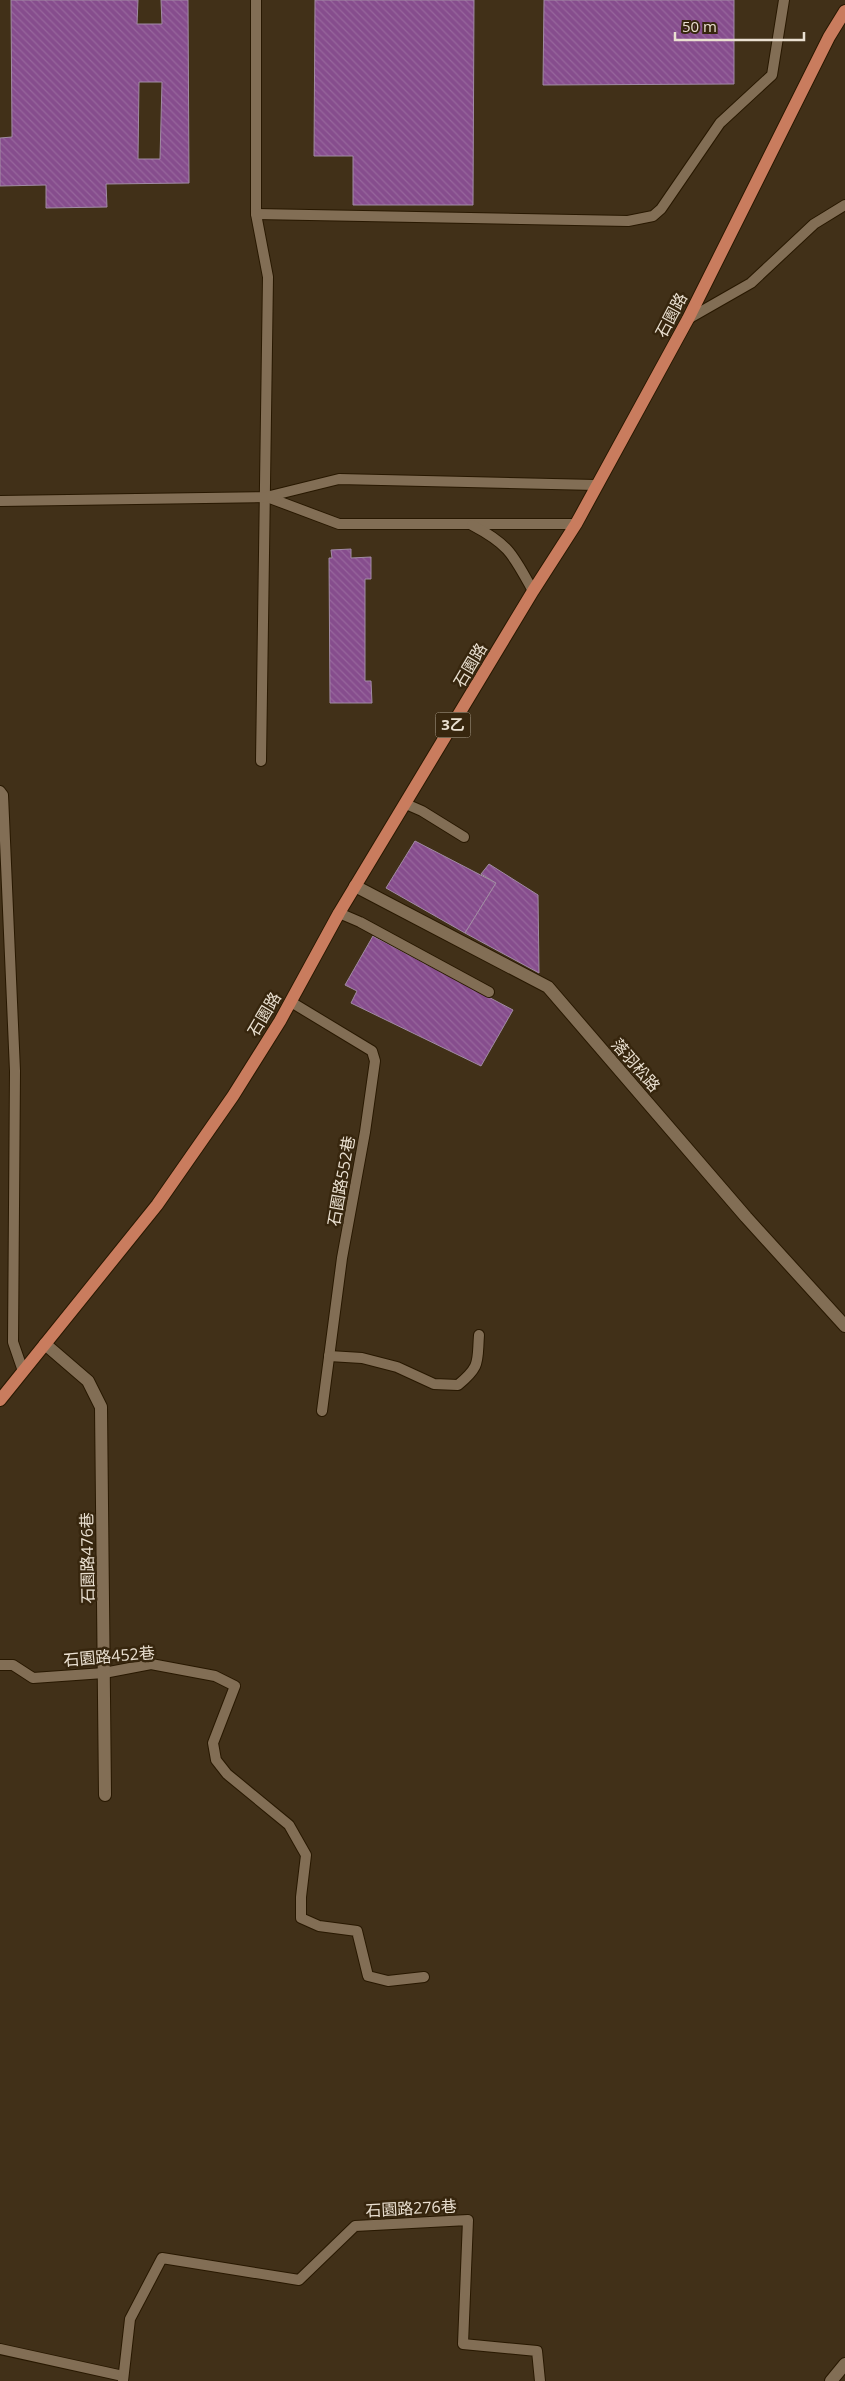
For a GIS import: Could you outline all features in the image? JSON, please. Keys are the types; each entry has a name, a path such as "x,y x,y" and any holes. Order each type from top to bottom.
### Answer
{"main road":[{"name":"石園路","path":"0,1400 157,1205 233,1096 291,1002 355,886 533,591 576,524 688,319 825,46 845,11"}],"street":[{"name":"落羽松路","path":"355,886 548,987 746,1217 845,1326"},
{"name":"石園路476巷","path":"45,1344 88,1382 101,1407 105,1795"},
{"path":"831,2381 845,2364"}],"lane":[{"path":"256,0 256,214 268,277 261,761"},
{"path":"256,214 628,220 653,216 661,209 720,123 772,75 784,0"},
{"path":"688,319 751,283 814,224 845,205"},
{"path":"0,501 266,497 339,479 596,486"},
{"path":"266,497 339,524 576,524"},
{"path":"469,524 491,535 510,550 533,591"},
{"path":"0,791 2,795 15,1071 13,1342 23,1371"},
{"path":"406,804 422,811 464,838"},
{"path":"339,913 360,922 489,992"},
{"name":"石園路552巷","path":"291,1002 372,1051 375,1061 365,1132 342,1258 322,1410"},
{"path":"329,1356 362,1358 397,1367 434,1384 458,1385 473,1372 477,1365 479,1335"},
{"name":"石園路452巷","path":"0,1665 14,1665 33,1678 104,1673 151,1664 215,1676 235,1686 213,1743 216,1760 227,1774 289,1825 306,1855 300,1897 301,1918 319,1926 357,1931 368,1976 388,1981 424,1977"},
{"name":"石園路276巷","path":"123,2378 130,2319 162,2258 299,2280 355,2226 468,2220 463,2344 537,2351 540,2381"},
{"path":"0,2349 123,2378"}],"building":[{"path":"11,0 138,0 137,24 162,24 161,0 188,0 189,183 106,184 107,207 46,208 46,185 0,186 0,138 12,137","holes":["139,82 162,82 160,159 138,159"]},
{"path":"315,0 474,0 473,205 353,205 353,156 314,156"},
{"path":"544,0 734,0 734,84 543,85"},
{"path":"351,549 351,558 371,557 371,579 365,579 365,681 371,681 372,703 330,703 329,558 332,558 331,550"},
{"path":"415,841 496,883 465,933 386,888"},
{"path":"489,864 538,895 539,973 465,933 496,883 481,874"},
{"path":"373,936 513,1010 481,1066 351,1003 357,991 345,985"}]}
